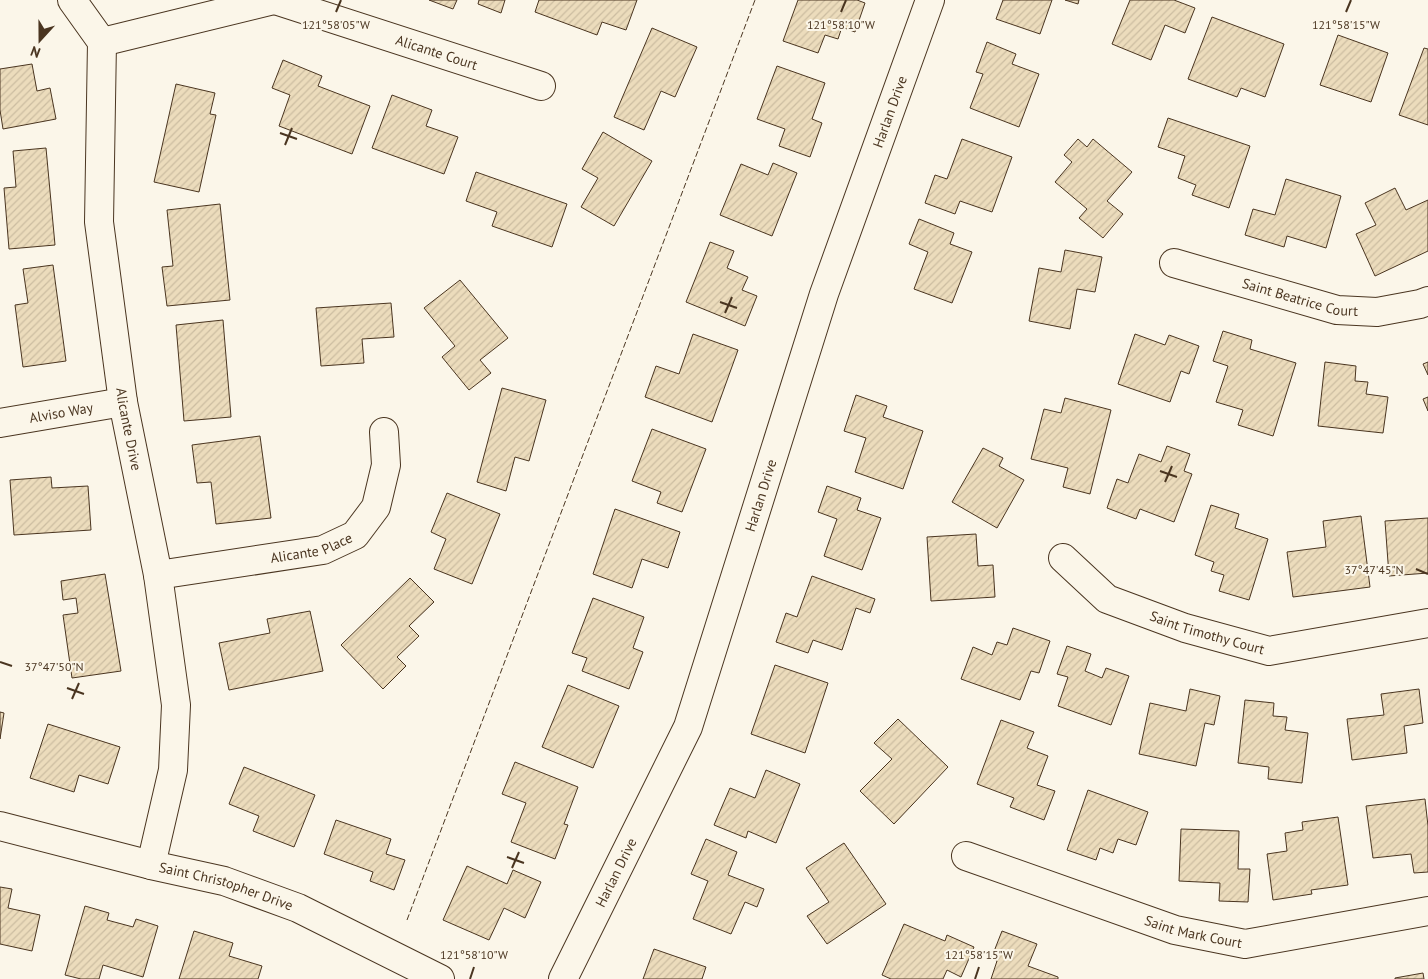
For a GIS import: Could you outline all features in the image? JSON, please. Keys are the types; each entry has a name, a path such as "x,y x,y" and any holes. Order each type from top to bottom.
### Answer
{"street":[{"path":"72,0 102,42"},
{"name":"Alicante Court","path":"102,42 275,0 541,86"},
{"name":"Harlan Drive","path":"563,979 688,728 824,294 930,0"},
{"name":"Alicante Drive","path":"102,42 99,222 123,402 158,575 176,704 173,770 151,864"},
{"name":"Saint Beatrice Court","path":"1174,263 1337,310 1377,312 1428,301"},
{"name":"Alviso Way","path":"0,424 123,402"},
{"name":"Alicante Place","path":"158,575 322,550 354,536 376,507 386,465 384,432"},
{"name":"Saint Timothy Court","path":"1063,558 1107,599 1185,628 1269,651 1428,623"},
{"name":"Saint Christopher Drive","path":"0,826 224,881 298,908 440,979"},
{"name":"Saint Mark Court","path":"966,856 1175,930 1245,944 1428,911"}],"building":[{"path":"429,0 457,0 453,9"},
{"path":"479,0 505,0 501,13 478,4"},
{"path":"539,0 637,0 626,30 602,22 597,35 535,12"},
{"path":"798,0 857,0 865,3 855,32 842,27 838,39 825,35 818,53 783,41"},
{"path":"1003,0 1052,0 1040,34 996,19"},
{"path":"1065,0 1079,0 1078,4"},
{"path":"1130,0 1174,0 1195,8 1185,33 1165,25 1151,60 1112,44"},
{"path":"1212,17 1284,44 1265,97 1241,88 1237,97 1188,79"},
{"path":"652,28 697,47 675,97 661,91 644,130 614,117"},
{"path":"1338,35 1388,53 1371,102 1320,85"},
{"path":"987,42 1016,54 1012,64 1039,74 1019,127 970,108 983,74 976,72"},
{"path":"1424,48 1428,49 1428,125 1399,115"},
{"path":"283,60 322,76 318,86 370,106 352,154 279,126 290,95 272,88"},
{"path":"32,64 37,91 50,88 56,119 3,129 0,110 0,69"},
{"path":"777,66 825,83 812,119 822,123 810,157 779,146 785,129 757,119"},
{"path":"176,84 215,93 210,114 216,115 199,192 154,182"},
{"path":"392,95 432,110 426,126 458,137 444,174 372,148"},
{"path":"1168,118 1250,146 1229,208 1192,195 1196,185 1178,178 1185,156 1158,147"},
{"path":"603,132 652,161 614,226 581,207 598,178 582,169"},
{"path":"962,139 1012,157 992,212 960,201 955,214 925,203 935,175 947,179"},
{"path":"1078,139 1087,147 1093,139 1132,172 1107,201 1123,214 1103,238 1079,218 1087,209 1055,182 1072,162 1064,155"},
{"path":"46,148 55,245 9,249 4,188 16,187 13,151"},
{"path":"773,163 797,173 772,236 720,215 741,164 768,175"},
{"path":"476,172 567,204 552,247 492,226 497,212 466,201"},
{"path":"1286,179 1341,196 1326,248 1287,236 1284,247 1245,235 1253,209 1275,215"},
{"path":"1395,188 1406,210 1428,200 1428,251 1375,276 1356,234 1376,225 1365,203"},
{"path":"220,204 230,300 167,306 162,267 173,266 167,210"},
{"path":"919,219 954,233 950,244 972,252 952,303 914,289 928,252 909,244"},
{"path":"710,242 734,251 727,268 748,277 742,290 757,296 745,326 686,302"},
{"path":"1065,250 1102,257 1095,292 1077,289 1070,329 1029,321 1039,268 1061,272"},
{"path":"53,265 66,361 23,367 15,305 28,303 23,269"},
{"path":"460,280 508,338 480,360 491,373 469,390 442,357 455,346 424,308"},
{"path":"391,303 394,337 362,339 364,363 321,366 316,308"},
{"path":"223,320 231,417 184,421 176,325"},
{"path":"1223,331 1252,340 1250,349 1296,363 1273,436 1238,425 1243,410 1216,402 1228,366 1213,361"},
{"path":"693,334 738,350 712,422 645,397 656,366 679,374"},
{"path":"1135,334 1165,345 1169,335 1199,346 1189,374 1181,371 1170,402 1118,384"},
{"path":"1325,362 1356,366 1355,381 1368,382 1366,394 1388,397 1383,433 1318,426"},
{"path":"1428,362 1428,375 1423,364"},
{"path":"502,388 546,400 529,461 515,457 506,491 477,482"},
{"path":"856,395 887,406 883,417 923,431 903,489 855,472 866,438 844,431"},
{"path":"1428,397 1428,411 1423,399"},
{"path":"1065,398 1111,410 1090,494 1063,487 1068,468 1031,459 1044,409 1061,413"},
{"path":"652,429 706,449 682,512 657,503 661,492 632,481"},
{"path":"260,436 271,518 216,524 211,482 197,483 192,445"},
{"path":"1167,446 1190,454 1184,471 1192,474 1174,522 1140,509 1136,519 1107,508 1117,479 1128,483 1139,454 1161,462"},
{"path":"983,448 1003,458 999,466 1024,480 997,528 952,502"},
{"path":"51,477 52,488 88,486 91,530 14,535 10,480"},
{"path":"827,486 861,498 857,510 881,518 862,570 824,556 837,519 818,512"},
{"path":"447,493 500,514 472,584 434,569 446,539 431,532"},
{"path":"1211,505 1239,514 1235,528 1268,539 1249,600 1219,591 1224,575 1211,571 1214,562 1195,555"},
{"path":"615,509 680,532 668,568 642,559 632,588 593,574"},
{"path":"1361,516 1370,587 1293,597 1287,552 1326,547 1323,521"},
{"path":"1428,518 1428,573 1389,576 1385,521"},
{"path":"976,534 978,566 993,565 995,597 931,601 927,537"},
{"path":"105,574 121,671 72,678 63,615 78,613 76,598 63,600 61,581"},
{"path":"812,576 875,599 870,613 856,608 842,650 813,640 808,653 776,642 786,613 797,617"},
{"path":"410,578 434,602 409,626 419,636 397,657 406,666 383,689 341,645"},
{"path":"593,598 644,617 633,648 643,652 629,689 582,671 587,658 572,653"},
{"path":"310,611 323,671 229,690 219,643 270,633 267,619"},
{"path":"1013,628 1050,641 1039,673 1031,671 1020,700 961,679 973,647 992,655 997,642 1007,645"},
{"path":"1067,646 1091,654 1085,671 1102,678 1106,668 1129,676 1111,725 1058,706 1068,677 1057,674"},
{"path":"775,665 828,683 805,753 751,734"},
{"path":"568,685 619,706 593,768 542,747"},
{"path":"1190,689 1220,696 1214,725 1205,723 1196,766 1139,754 1150,703 1186,711"},
{"path":"1419,689 1423,723 1404,726 1407,753 1352,760 1347,719 1384,715 1381,694"},
{"path":"1245,700 1274,703 1273,716 1287,717 1285,730 1308,733 1302,783 1268,779 1269,767 1238,763"},
{"path":"0,712 4,713 0,739"},
{"path":"898,719 948,767 894,824 860,791 892,759 874,743"},
{"path":"1001,720 1034,732 1027,748 1048,756 1037,785 1055,791 1044,820 1010,807 1014,798 977,784"},
{"path":"48,724 120,747 108,784 79,775 74,792 30,778"},
{"path":"515,762 578,787 564,824 568,825 555,859 511,842 526,803 502,794"},
{"path":"244,767 315,795 294,847 253,831 259,816 229,804"},
{"path":"766,770 800,784 776,843 748,831 746,838 714,825 730,788 755,798"},
{"path":"1088,790 1148,812 1136,845 1118,839 1113,853 1100,848 1096,860 1067,850"},
{"path":"1425,799 1428,826 1428,872 1414,873 1411,854 1373,858 1366,806"},
{"path":"1338,817 1348,885 1311,890 1312,894 1273,900 1267,854 1287,851 1285,833 1303,830 1302,822"},
{"path":"336,820 391,839 386,854 405,860 394,890 370,881 373,872 324,854"},
{"path":"1181,829 1239,831 1238,869 1250,869 1248,902 1219,901 1220,883 1179,881"},
{"path":"706,839 737,852 728,875 764,889 757,907 745,902 731,934 693,919 708,881 691,874"},
{"path":"844,843 886,904 827,944 807,916 829,902 806,868"},
{"path":"467,866 507,884 513,870 541,882 525,918 504,908 489,940 443,920"},
{"path":"0,887 12,889 8,908 40,915 32,951 0,944"},
{"path":"85,906 109,913 107,920 133,927 136,919 158,926 143,977 103,965 99,979 81,979 65,975"},
{"path":"904,924 945,941 947,935 974,947 961,977 947,970 943,979 891,979 882,975"},
{"path":"194,931 233,943 229,956 262,966 258,979 179,979"},
{"path":"1002,931 1037,944 1028,966 1058,977 1058,979 991,979 997,961 991,959"},
{"path":"654,949 706,967 702,979 643,979"},
{"path":"1423,973 1424,979 1395,979 1395,978"}],"fence":[{"path":"407,920 755,0"}]}
